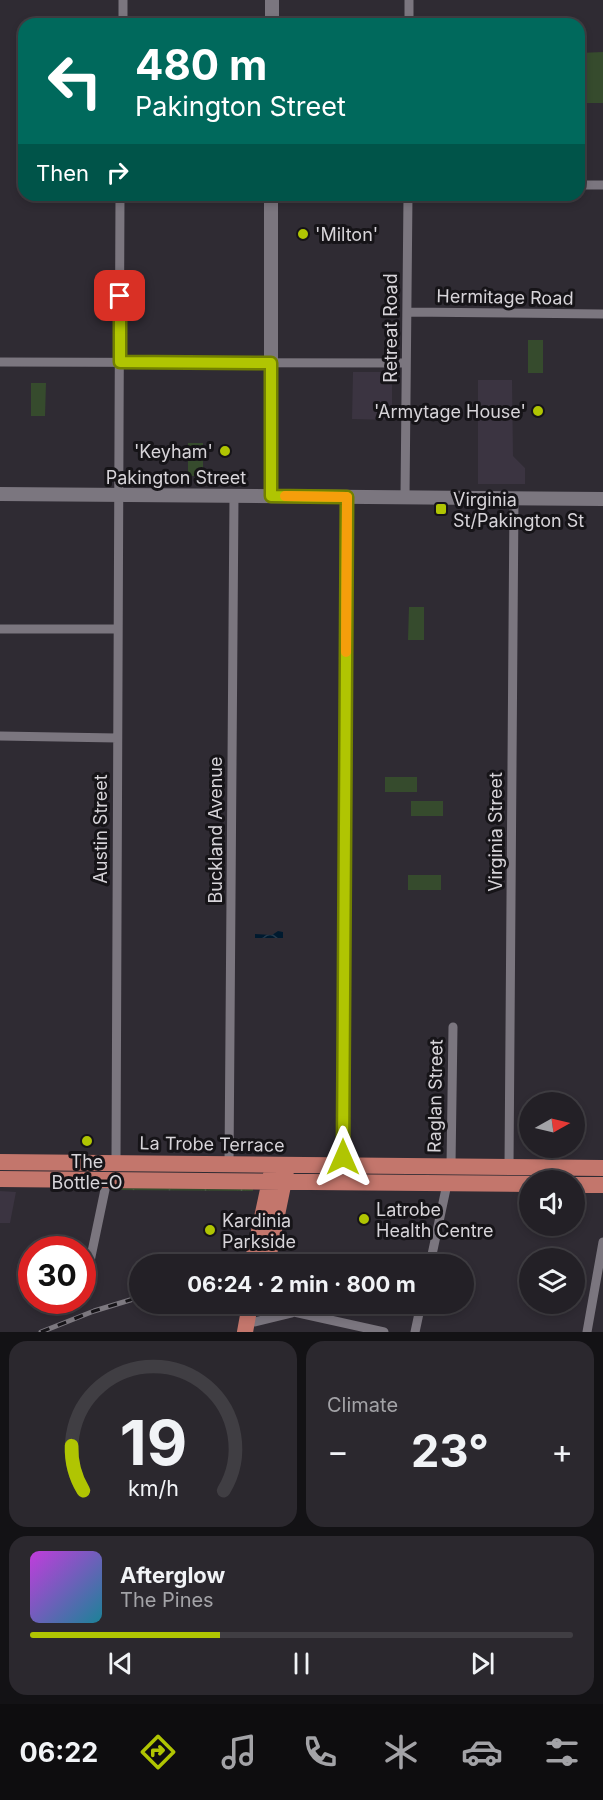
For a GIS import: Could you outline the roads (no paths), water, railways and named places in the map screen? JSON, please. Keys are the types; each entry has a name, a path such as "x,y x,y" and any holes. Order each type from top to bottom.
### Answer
{"highway":[{"name":"La Trobe Terrace","path":"0,1162 603,1168"},
{"path":"268,1254 280,1164"},
{"name":"La Trobe Terrace","path":"0,1179 519,1184"},
{"path":"255,1254 277,1182"},
{"path":"585,1185 603,1185"},
{"path":"238,1332 242,1314"},
{"path":"251,1329 255,1314"}],"street":[{"path":"123,0 123,18"},
{"path":"272,0 272,18"},
{"path":"409,0 409,18"},
{"path":"585,185 603,185"},
{"name":"Austin Street","path":"116,1162 120,201"},
{"path":"271,201 271,496"},
{"name":"Retreat Road","path":"405,497 408,201"},
{"name":"Hermitage Road","path":"407,312 603,315"},
{"path":"0,362 406,363"},
{"name":"Pakington Street","path":"0,494 603,499"},
{"name":"Buckland Avenue","path":"229,1164 234,496"},
{"path":"343,1164 347,497"},
{"name":"Virginia Street","path":"509,1166 514,498"},
{"path":"0,629 118,629"},
{"path":"0,736 117,738"},
{"name":"Raglan Street","path":"451,1165 453,1027"},
{"path":"95,1236 107,1180"},
{"path":"432,1254 447,1184"},
{"path":"587,1332 602,1258 603,1242"},
{"path":"251,1329 289,1314"},
{"path":"303,1314 384,1332"},
{"path":"415,1332 419,1314"}],"water":[{"path":"278,931 283,932 283,938 255,938 255,934 272,935"}],"railway":[{"path":"41,1332 94,1311 129,1300"}],"place":[{"name":"'Milton'","path":"303,234"},
{"name":"'Armytage House'","path":"538,411"},
{"name":"'Keyham'","path":"225,451"},
{"name":"Virginia St/Pakington St","path":"441,509"},
{"name":"The Bottle-O","path":"87,1141"},
{"name":"Latrobe Health Centre","path":"364,1219"},
{"name":"Kardinia Parkside","path":"210,1230"}]}
